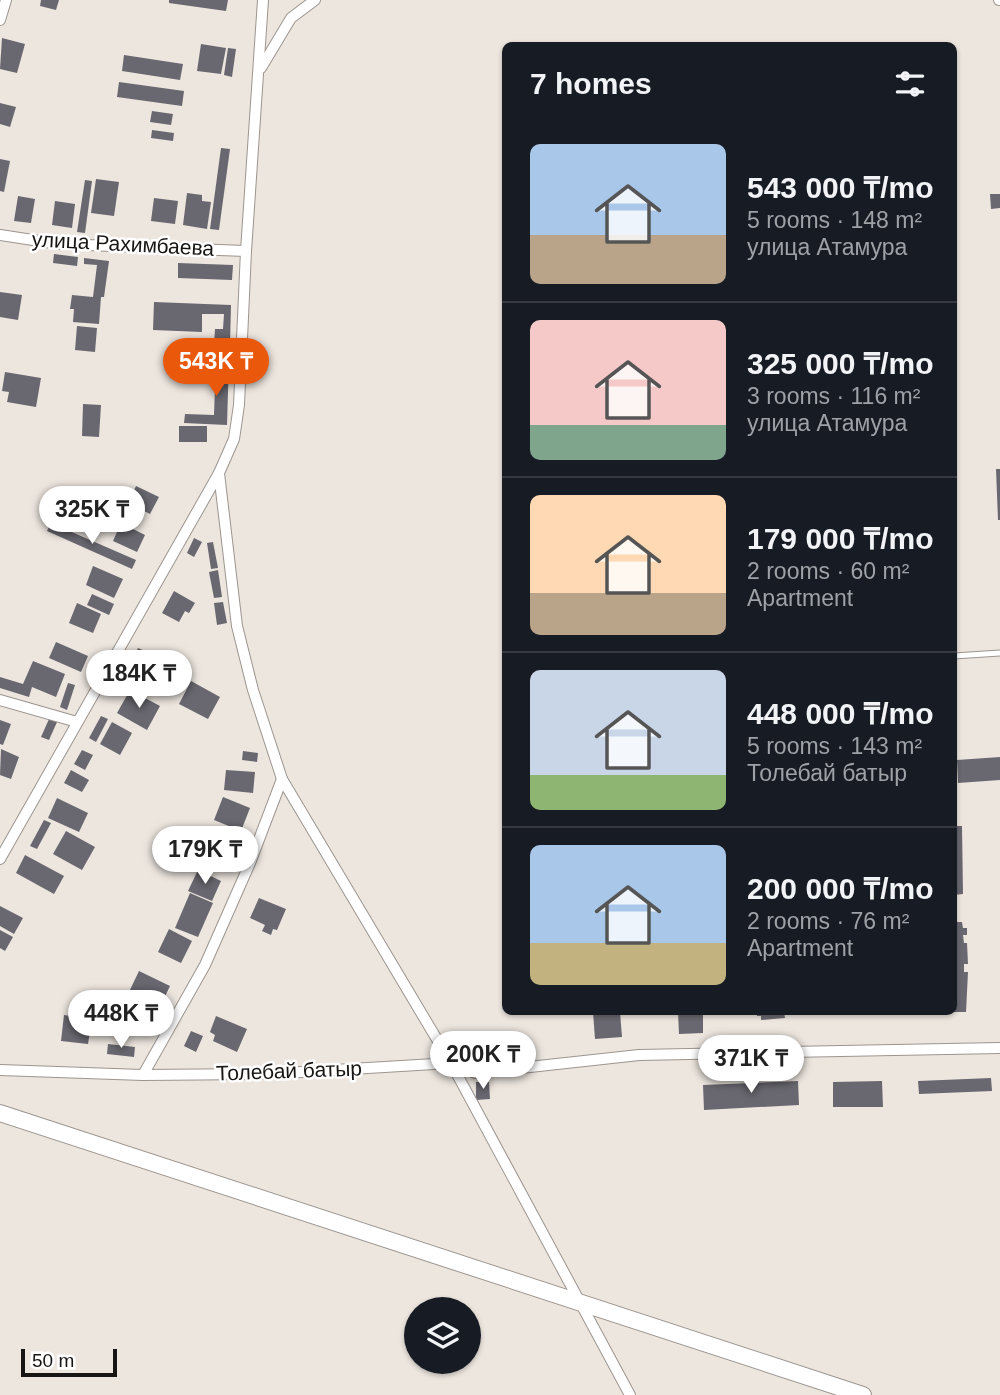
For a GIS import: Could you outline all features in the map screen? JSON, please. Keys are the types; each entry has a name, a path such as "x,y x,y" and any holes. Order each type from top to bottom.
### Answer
{"street":[{"path":"0,20 6,0"},
{"path":"0,859 219,473 234,439 239,405 246,251 263,0"},
{"path":"259,71 291,18 315,0"},
{"name":"улица Рахимбаева","path":"0,235 59,244 246,251"},
{"path":"219,473 237,626 253,690 282,779 451,1063 630,1395"},
{"path":"0,700 77,722"},
{"path":"143,1075 205,965 250,863 282,779"},
{"path":"451,1063 475,1073 639,1055 1000,1048"},
{"name":"Толебай батыр","path":"0,1070 143,1075 268,1074 451,1063"},
{"path":"0,1113 863,1395"}],"lane":[{"path":"957,656 1000,653"}],"building":[{"path":"41,0 59,0 56,10 40,6"},
{"path":"169,0 228,0 226,11 169,3"},
{"path":"2,38 25,44 17,73 0,69"},
{"path":"201,44 226,48 221,74 197,71"},
{"path":"228,48 236,49 232,77 224,75"},
{"path":"124,55 183,64 180,80 122,71"},
{"path":"119,82 184,91 182,106 117,97"},
{"path":"0,103 16,107 10,127 0,124"},
{"path":"152,111 173,114 171,125 150,122"},
{"path":"152,130 174,133 173,141 151,138"},
{"path":"221,148 230,149 219,230 210,229"},
{"path":"0,159 10,161 4,192 0,191"},
{"path":"96,179 119,182 114,216 91,213"},
{"path":"85,180 92,181 85,233 77,232"},
{"path":"187,193 202,195 202,201 211,202 207,229 183,225"},
{"path":"990,194 1000,194 1000,208 991,209"},
{"path":"18,196 35,199 31,223 14,221"},
{"path":"154,198 178,201 175,224 151,221"},
{"path":"55,201 75,204 72,228 52,225"},
{"path":"54,254 78,257 77,266 53,263"},
{"path":"84,258 109,261 104,297 101,297 99,324 73,322 74,309 70,309 72,295 93,297 97,265 84,264"},
{"path":"178,263 233,265 232,280 178,278"},
{"path":"0,292 22,295 18,320 0,317"},
{"path":"154,302 231,305 230,346 214,345 215,329 223,329 224,314 202,314 202,332 153,330"},
{"path":"77,326 97,328 95,352 75,350"},
{"path":"216,358 229,358 227,425 184,423 185,414 214,415"},
{"path":"5,372 41,378 36,407 7,402 9,392 2,391"},
{"path":"83,404 101,405 99,437 82,436"},
{"path":"179,426 207,426 207,442 179,442"},
{"path":"996,469 1000,469 1000,520 998,520"},
{"path":"136,486 159,497 150,514 128,503"},
{"path":"51,523 136,560 132,569 47,531"},
{"path":"121,523 145,535 137,552 113,541"},
{"path":"194,538 202,542 194,557 187,553"},
{"path":"213,542 218,568 211,569 207,543"},
{"path":"93,566 123,579 114,598 86,585"},
{"path":"218,570 222,597 214,598 209,572"},
{"path":"174,591 195,603 189,613 185,611 179,622 162,613"},
{"path":"92,594 114,604 109,615 87,605"},
{"path":"223,602 227,623 217,625 214,603"},
{"path":"77,603 101,614 93,633 69,623"},
{"path":"56,642 88,656 81,672 49,658"},
{"path":"138,648 145,651 136,669 129,665"},
{"path":"33,661 65,674 56,697 32,687 29,697 0,688 0,677 23,684"},
{"path":"191,681 220,697 208,719 179,704"},
{"path":"68,683 75,685 67,710 60,707"},
{"path":"130,690 160,706 147,730 117,713"},
{"path":"101,716 108,719 96,742 89,738"},
{"path":"49,719 57,722 49,740 41,737"},
{"path":"0,720 11,724 3,745 0,744"},
{"path":"112,722 132,733 120,755 100,744"},
{"path":"1,749 19,757 11,779 0,775"},
{"path":"82,750 93,755 85,770 74,764"},
{"path":"243,751 258,753 257,762 242,760"},
{"path":"1000,757 1000,780 958,783 957,760"},
{"path":"71,770 89,780 82,792 64,783"},
{"path":"226,770 255,772 253,793 224,790"},
{"path":"223,797 250,808 241,831 214,820"},
{"path":"57,798 88,813 79,832 48,818"},
{"path":"44,820 51,823 37,849 30,846"},
{"path":"957,826 962,826 963,894 957,895"},
{"path":"66,831 95,847 82,870 53,854"},
{"path":"212,834 236,844 228,863 213,856 211,862 202,859"},
{"path":"25,855 64,876 54,894 16,873"},
{"path":"198,870 221,881 212,901 188,891"},
{"path":"190,893 213,903 198,937 175,928"},
{"path":"259,898 286,909 277,930 273,929 271,935 262,931 265,925 250,918"},
{"path":"0,906 23,918 14,934 0,926"},
{"path":"957,922 962,922 963,928 967,928 967,935 963,935 964,943 967,943 968,964 964,964 964,972 968,972 966,1012 957,1012"},
{"path":"169,929 192,941 181,963 158,952"},
{"path":"0,930 13,937 5,951 0,948"},
{"path":"139,971 170,986 159,1009 128,994"},
{"path":"121,1001 143,1012 134,1030 112,1020"},
{"path":"150,1008 160,1012 151,1030 142,1025"},
{"path":"64,1015 92,1019 88,1044 61,1041"},
{"path":"593,1015 620,1015 622,1037 595,1039"},
{"path":"678,1015 703,1015 703,1033 679,1034"},
{"path":"784,1015 785,1018 761,1020 761,1016 757,1016"},
{"path":"216,1016 247,1029 237,1052 213,1041 215,1035 210,1032"},
{"path":"191,1031 203,1036 196,1052 184,1046"},
{"path":"108,1044 135,1047 134,1057 107,1054"},
{"path":"991,1078 992,1091 919,1094 918,1081"},
{"path":"798,1081 799,1105 704,1110 703,1085"},
{"path":"882,1081 883,1107 833,1107 833,1082"},
{"path":"476,1082 489,1082 490,1099 476,1100"}]}
